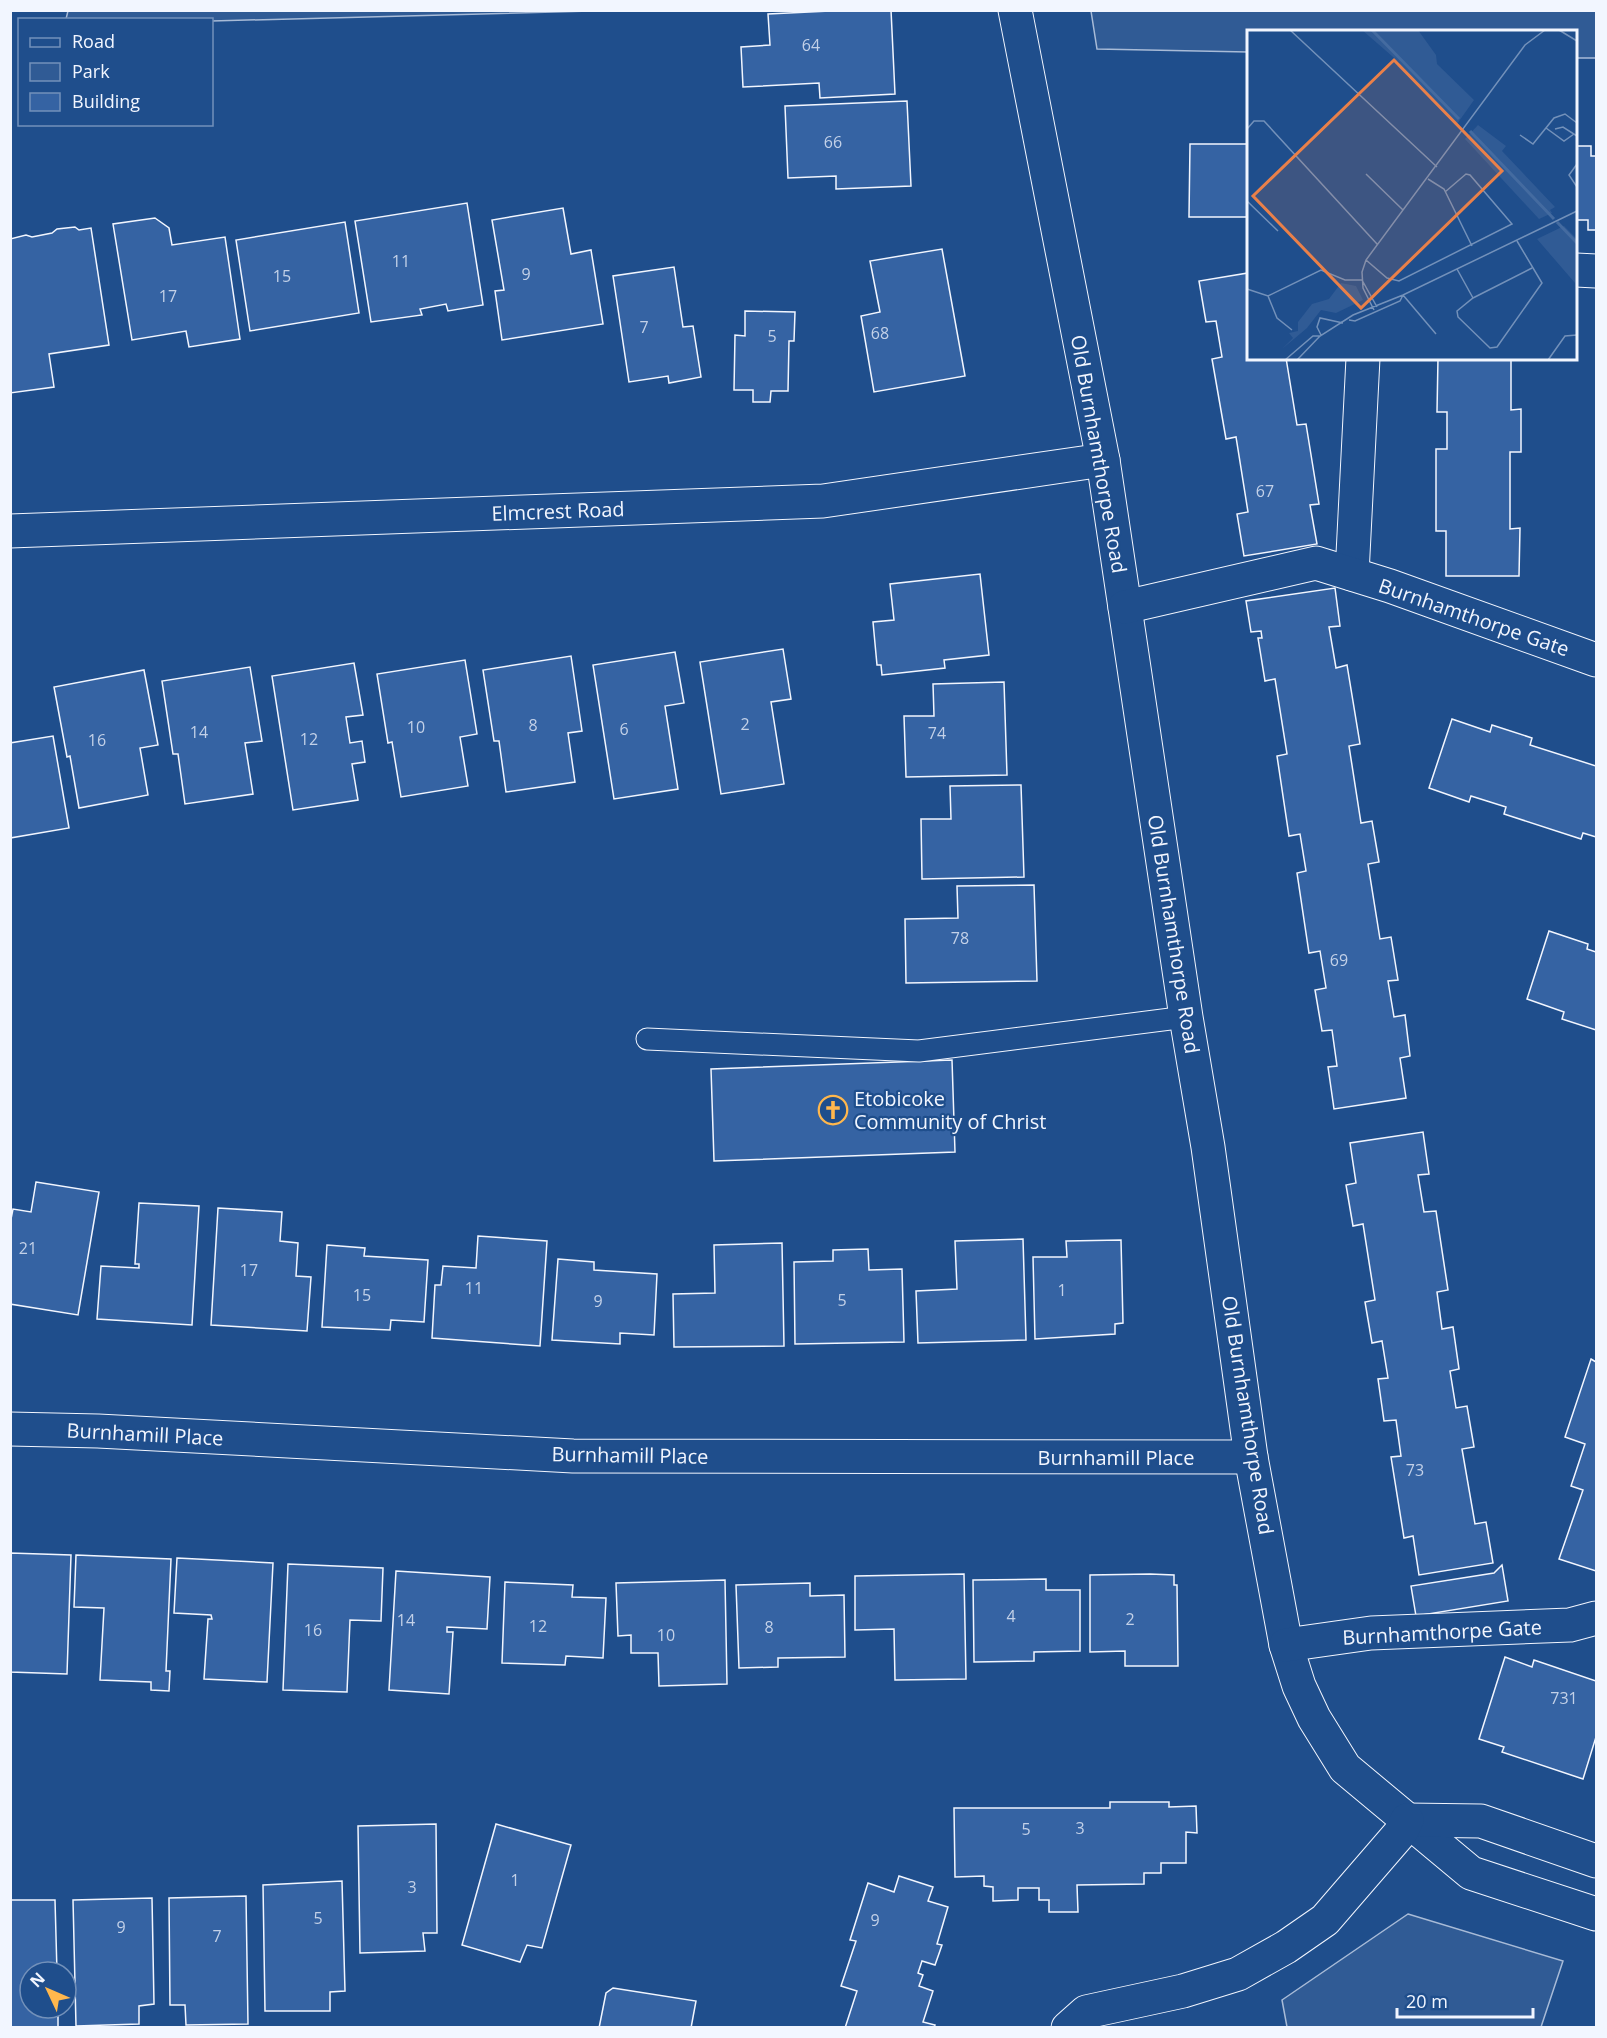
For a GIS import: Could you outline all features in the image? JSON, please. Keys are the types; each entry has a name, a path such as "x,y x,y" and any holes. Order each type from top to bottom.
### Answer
{"street":[{"name":"Old Burnhamthorpe Road","path":"1015,10 1103,460 1186,1017 1208,1147 1251,1457 1286,1645 1299,1686 1314,1718 1345,1768 1471,1873 1596,1914"},
{"path":"1577,270 1596,271"},
{"path":"1352,574 1363,360"},
{"name":"Elmcrest Road","path":"10,531 823,501 1103,460"},
{"name":"Burnhamthorpe Gate","path":"1125,608 1316,563 1400,589 1596,660"},
{"name":"Burnhamill Place","path":"10,1430 98,1431 573,1456 1251,1457"},
{"name":"Burnhamthorpe Gate","path":"1286,1645 1371,1633 1570,1625 1596,1618"},
{"path":"1068,2028 1086,2012 1183,1991 1238,1974 1286,1947 1325,1920 1401,1832 1407,1820 1481,1821 1596,1860"}],"lane":[{"path":"647,1040 919,1051 1186,1017"}],"green space":[{"path":"68,10 591,11 213,21 213,18 66,18"},
{"path":"1091,11 1596,11 1596,58 1577,58 1577,30 1247,30 1247,52 1097,49"},
{"path":"1408,1914 1563,1961 1541,2027 1287,2027 1282,2000"}],"building":[{"path":"891,10 895,94 820,98 819,83 743,87 741,47 770,45 768,14"},
{"path":"907,101 911,186 836,189 836,176 788,178 785,106"},
{"path":"1190,144 1247,144 1247,217 1189,217"},
{"path":"1577,146 1591,146 1591,156 1596,156 1596,230 1588,230 1588,220 1577,220"},
{"path":"467,203 483,305 448,311 446,304 420,309 422,315 371,322 355,221"},
{"path":"563,208 571,254 591,250 603,324 502,340 495,291 504,290 492,220"},
{"path":"155,218 169,228 172,245 225,237 240,339 189,347 186,331 132,340 113,224"},
{"path":"345,222 359,313 250,331 236,240"},
{"path":"75,227 79,230 91,228 109,345 49,354 54,387 10,393 10,239 26,235 32,237 52,233 57,229"},
{"path":"942,249 965,376 874,392 861,316 880,312 870,261"},
{"path":"674,267 683,327 693,326 701,377 669,383 668,376 629,382 613,276"},
{"path":"1247,273 1247,360 1286,360 1297,425 1306,424 1319,504 1310,505 1317,544 1244,556 1237,514 1248,512 1236,437 1226,439 1212,359 1222,357 1216,321 1206,322 1199,281"},
{"path":"745,311 795,312 794,341 789,341 788,391 771,391 770,402 753,402 753,390 734,390 735,335 745,336"},
{"path":"1438,360 1511,360 1511,410 1521,409 1521,452 1510,452 1510,529 1520,528 1519,576 1446,576 1446,531 1436,531 1436,449 1447,449 1447,412 1437,412"},
{"path":"980,574 989,655 944,660 945,668 882,675 881,665 877,665 873,622 894,620 890,584"},
{"path":"1335,588 1340,626 1329,627 1336,668 1347,665 1360,744 1349,746 1361,823 1372,821 1379,862 1368,864 1380,939 1391,937 1398,980 1388,981 1394,1017 1405,1015 1410,1056 1400,1058 1406,1098 1334,1109 1328,1067 1337,1066 1332,1030 1322,1031 1315,990 1326,988 1320,951 1309,953 1297,873 1306,871 1300,834 1289,836 1277,756 1287,754 1275,679 1265,681 1258,638 1262,638 1261,631 1251,632 1246,601"},
{"path":"783,649 791,699 771,702 784,784 721,794 700,662"},
{"path":"675,652 684,703 665,706 678,789 614,799 593,665"},
{"path":"571,656 582,731 568,733 575,782 506,792 499,741 494,741 483,670"},
{"path":"465,660 477,734 460,737 468,786 401,797 392,742 388,743 377,674"},
{"path":"354,663 363,715 346,717 350,743 362,741 365,762 352,764 358,800 293,810 272,676"},
{"path":"250,667 262,741 245,743 253,794 185,804 178,754 173,754 162,681"},
{"path":"144,670 158,745 140,748 148,795 79,808 54,687"},
{"path":"1004,682 1007,775 906,777 904,716 934,716 933,684"},
{"path":"1452,719 1490,732 1492,725 1532,738 1530,745 1596,766 1596,837 1583,833 1581,839 1504,814 1506,807 1471,796 1469,802 1429,788"},
{"path":"53,736 69,828 10,838 10,743"},
{"path":"1021,785 1024,877 922,879 921,819 951,819 950,786"},
{"path":"1034,885 1037,981 906,983 905,919 958,918 957,886"},
{"path":"1549,931 1588,944 1587,949 1596,952 1596,1030 1562,1019 1564,1012 1527,999"},
{"name":"Etobicoke Community of Christ","path":"952,1060 955,1152 714,1161 711,1069"},
{"path":"1423,1132 1429,1174 1418,1175 1424,1212 1436,1211 1448,1290 1437,1292 1442,1329 1453,1327 1459,1369 1450,1371 1456,1408 1467,1406 1474,1447 1462,1449 1475,1524 1486,1522 1493,1563 1419,1575 1413,1536 1404,1538 1391,1457 1401,1456 1396,1420 1384,1421 1378,1379 1388,1378 1382,1341 1372,1343 1365,1302 1375,1300 1363,1224 1353,1226 1346,1185 1356,1183 1350,1143"},
{"path":"36,1182 99,1192 78,1315 10,1304 10,1224 13,1209 31,1212"},
{"path":"139,1203 199,1206 192,1325 97,1319 101,1266 139,1268 139,1264 135,1264"},
{"path":"218,1208 282,1212 280,1241 298,1243 296,1276 311,1277 307,1331 211,1325"},
{"path":"478,1236 547,1241 540,1346 432,1338 435,1285 441,1285 443,1266 476,1268"},
{"path":"1023,1239 1026,1340 918,1343 916,1291 957,1289 955,1241"},
{"path":"1121,1240 1123,1323 1115,1324 1115,1334 1035,1339 1033,1257 1067,1257 1066,1241"},
{"path":"782,1243 784,1346 674,1347 673,1294 715,1293 714,1245"},
{"path":"327,1245 365,1248 364,1256 428,1260 424,1322 391,1320 390,1330 322,1327"},
{"path":"868,1249 869,1270 902,1269 904,1342 795,1344 794,1262 833,1261 833,1250"},
{"path":"558,1259 594,1262 594,1270 657,1274 654,1335 620,1333 620,1344 552,1340"},
{"path":"1591,1359 1596,1362 1596,1571 1559,1559 1583,1490 1571,1486 1585,1444 1565,1437"},
{"path":"10,1553 71,1555 67,1674 10,1672"},
{"path":"76,1555 171,1559 166,1671 170,1671 169,1691 151,1690 151,1682 100,1680 104,1608 74,1607"},
{"path":"177,1558 273,1563 267,1682 204,1679 208,1619 212,1619 211,1615 174,1613"},
{"path":"288,1564 383,1568 381,1621 350,1620 347,1692 283,1690"},
{"path":"1502,1565 1508,1601 1416,1616 1411,1586 1494,1573"},
{"path":"396,1571 490,1577 487,1629 447,1627 447,1632 453,1632 449,1694 389,1690"},
{"path":"964,1574 966,1679 895,1680 894,1629 855,1630 855,1576"},
{"path":"1090,1575 1174,1575 1174,1585 1177,1585 1178,1666 1125,1666 1125,1651 1090,1652"},
{"path":"1046,1579 1046,1590 1080,1590 1080,1651 1034,1652 1034,1661 974,1662 973,1580"},
{"path":"725,1580 727,1684 659,1686 658,1653 631,1653 631,1635 618,1636 616,1583"},
{"path":"505,1582 573,1585 572,1597 606,1598 603,1658 566,1656 565,1665 502,1663"},
{"path":"810,1583 810,1596 844,1595 845,1657 778,1658 778,1667 739,1668 736,1585"},
{"path":"1505,1657 1532,1667 1534,1660 1596,1681 1596,1737 1583,1779 1502,1752 1504,1747 1479,1739"},
{"path":"1110,1802 1169,1802 1169,1807 1196,1806 1197,1833 1186,1832 1186,1863 1161,1863 1161,1873 1144,1873 1144,1884 1077,1885 1078,1912 1049,1912 1049,1900 1039,1900 1039,1888 1018,1888 1018,1900 993,1901 993,1887 984,1886 984,1876 955,1877 954,1808 1110,1808"},
{"path":"436,1824 437,1933 423,1933 425,1951 360,1953 358,1826"},
{"path":"496,1824 571,1845 542,1948 527,1945 520,1962 462,1945"},
{"path":"899,1876 933,1887 928,1901 948,1907 937,1944 942,1945 935,1965 922,1961 918,1973 923,1975 919,1986 933,1991 923,2022 935,2025 934,2028 845,2028 857,1991 841,1986 856,1941 850,1940 868,1883 894,1892"},
{"path":"342,1881 345,1991 330,1992 330,2011 265,2011 263,1885"},
{"path":"246,1896 248,2024 186,2025 185,2005 170,2005 169,1898"},
{"path":"152,1898 154,2004 139,2006 139,2024 76,2026 76,2020 78,2020 78,1960 74,1960 73,1900"},
{"path":"10,1900 55,1900 57,1960 18,1960 18,2020 58,2020 58,2028 10,2028"},
{"path":"613,1988 696,2001 691,2028 599,2028 606,1993"}],"place":[{"name":"Etobicoke Community of Christ","path":"833,1110"}]}
